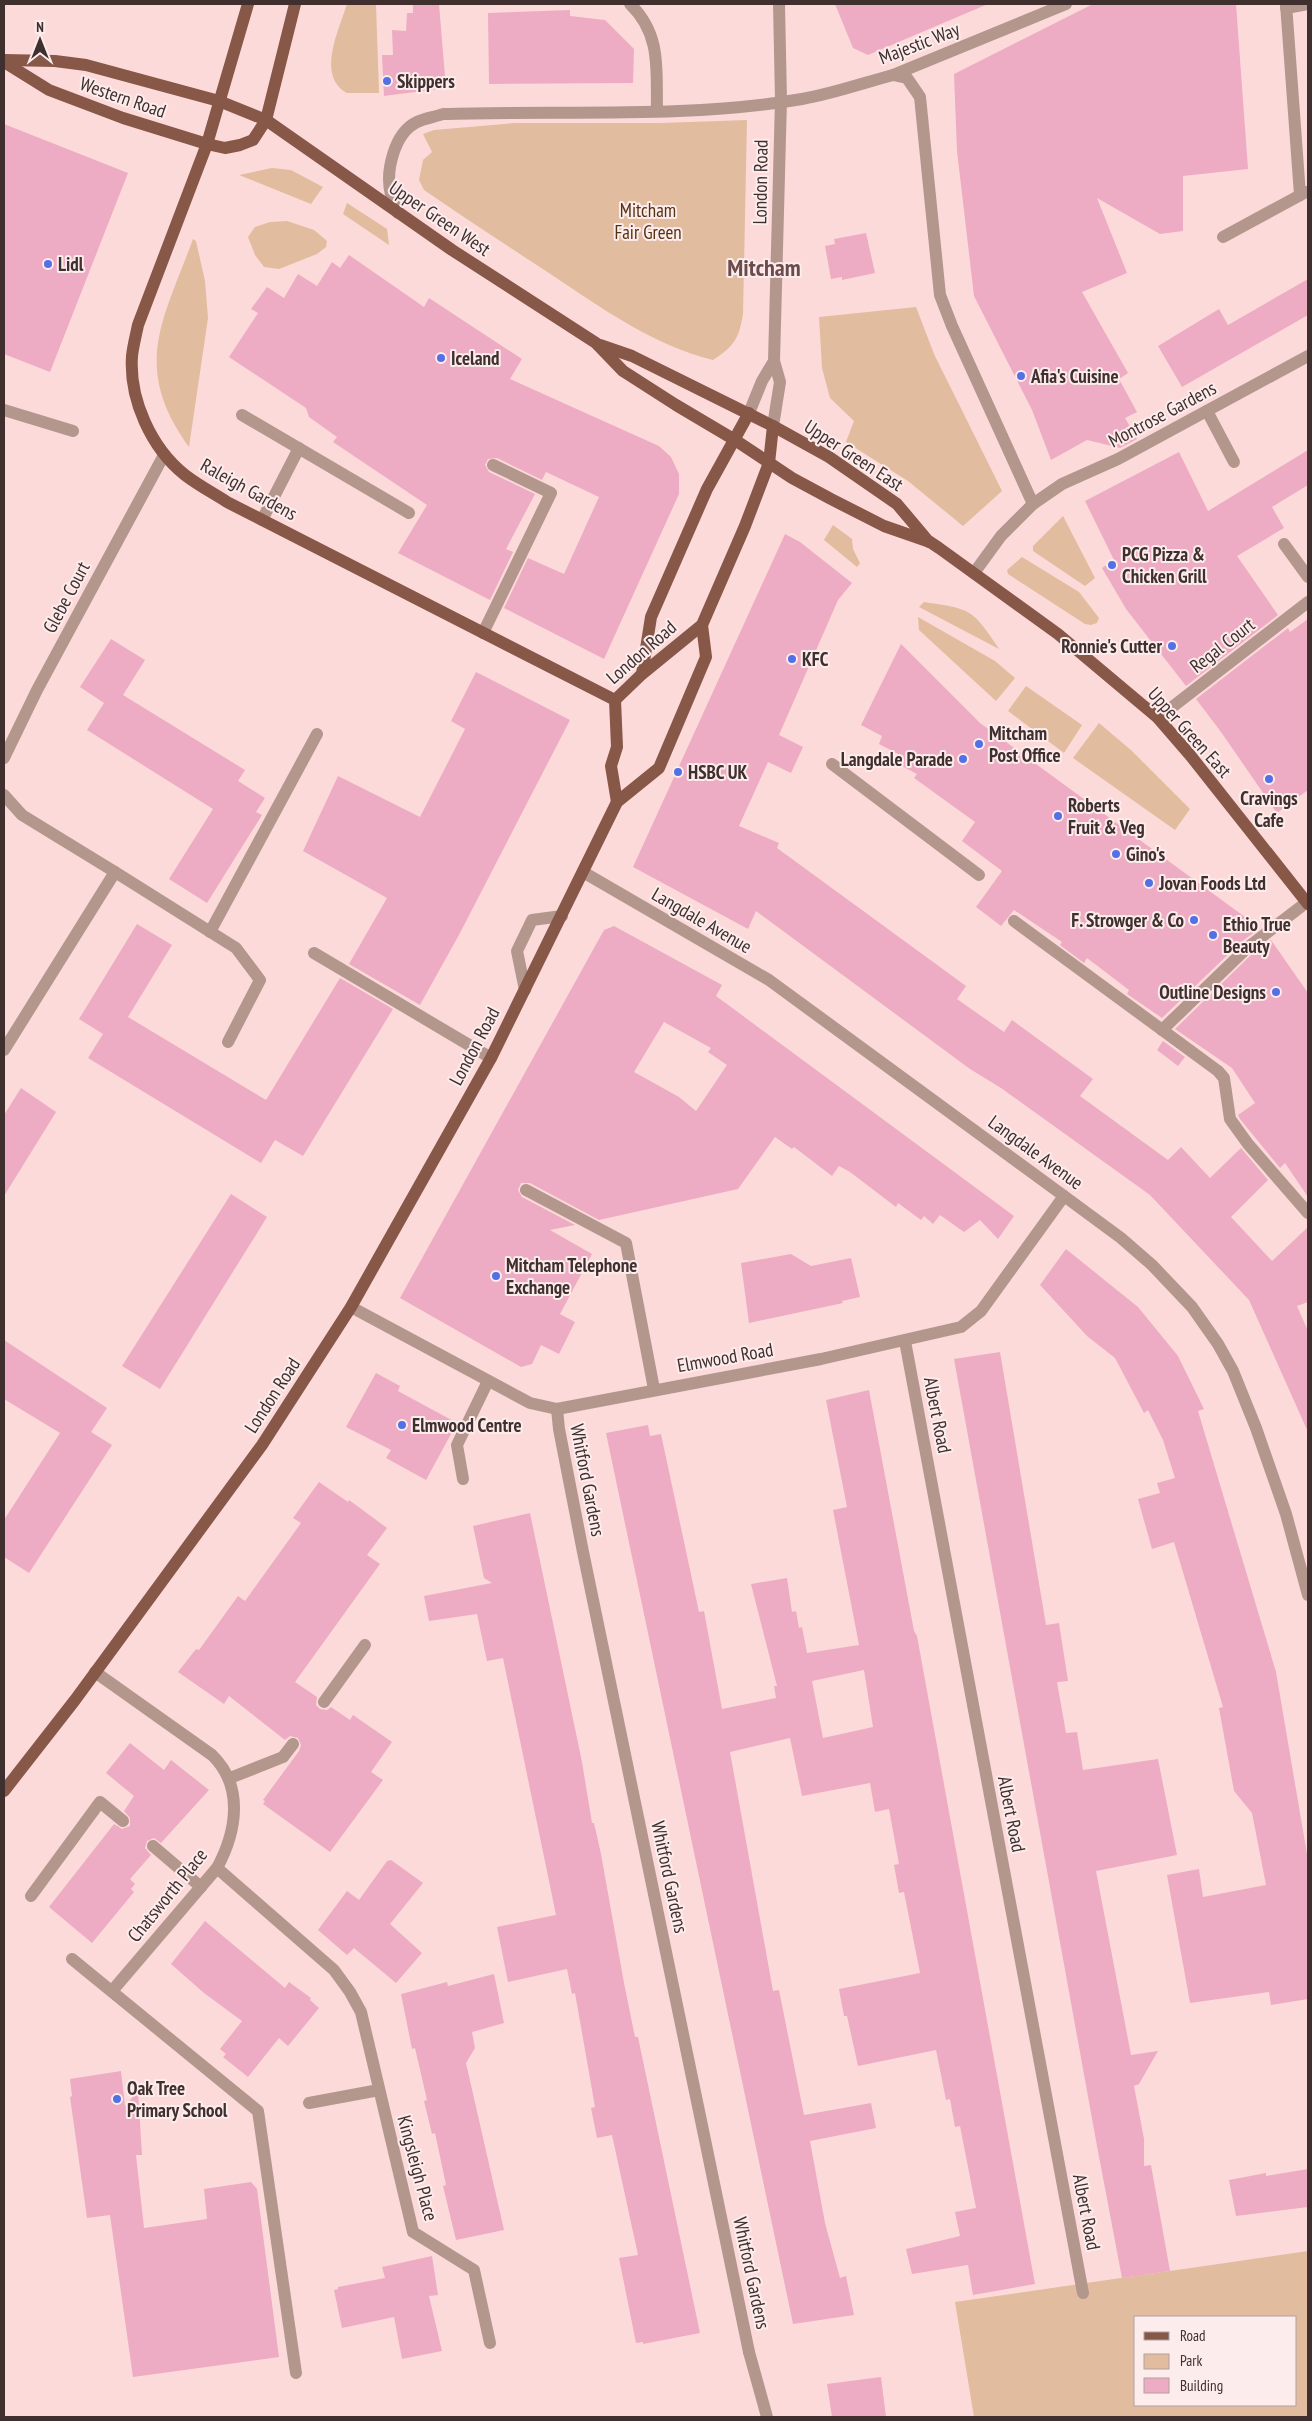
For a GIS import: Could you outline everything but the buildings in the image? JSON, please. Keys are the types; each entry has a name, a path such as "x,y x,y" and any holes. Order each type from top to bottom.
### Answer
{"main road":[{"name":"Raleigh Gardens","path":"248,4 207,144 138,325 132,356 133,387 141,413 164,455 184,475 209,491 262,520 615,700"},
{"path":"266,120 295,4"},
{"name":"Western Road","path":"4,61 54,61 86,65 219,101 266,120 253,140 225,148 207,144 123,118 49,90 4,61"},
{"name":"Upper Green West","path":"266,120 398,213 530,302 596,343 632,356 749,413"},
{"name":"Upper Green West","path":"596,343 623,371 769,463"},
{"path":"642,674 651,618 707,489 749,413"},
{"name":"Upper Green East","path":"749,413 829,457 897,504 930,542 1066,640 1158,718 1306,897"},
{"name":"London Road","path":"617,802 611,766 617,747 615,700 642,674 702,625 745,526 769,463 774,426"},
{"name":"Upper Green East","path":"769,463 884,526 930,542"},
{"name":"London Road","path":"4,1790 95,1672 262,1445 351,1308 491,1058 617,802 659,768 706,657 702,625"}],"street":[{"path":"630,4 649,28 656,47 656,111"},
{"name":"London Road","path":"774,426 780,382 774,361 781,100 778,4"},
{"name":"Majestic Way","path":"398,213 390,194 389,176 393,154 402,134 416,122 443,114 656,111 802,99 893,75 1066,4"},
{"path":"1223,237 1304,193 1286,6 1308,4"},
{"path":"893,75 907,78 920,97 940,295 952,326 1034,504 1001,536 974,573"},
{"name":"Montrose Gardens","path":"1034,504 1062,484 1118,458 1308,356"},
{"name":"London Road","path":"749,413 762,381 774,361"},
{"path":"4,410 73,430"},
{"path":"1207,411 1234,462"},
{"path":"242,416 409,513"},
{"path":"262,520 299,448"},
{"name":"Glebe Court","path":"4,758 37,690 164,455"},
{"path":"483,633 551,493 493,465"},
{"path":"1284,544 1308,577"},
{"name":"Regal Court","path":"1158,718 1308,602"},
{"path":"210,932 317,734"},
{"path":"832,764 979,876"},
{"path":"4,795 22,815 236,948 260,980 228,1042"},
{"path":"4,1050 115,872"},
{"name":"Langdale Avenue","path":"583,872 769,980 1121,1238 1152,1265 1192,1307 1218,1344 1233,1371 1256,1428 1297,1549 1308,1595"},
{"path":"1162,1030 1247,948 1306,897"},
{"path":"525,990 517,951 532,920 562,916"},
{"path":"1014,921 1191,1050 1224,1078 1230,1119 1248,1144 1308,1213"},
{"path":"314,953 491,1058"},
{"path":"526,1190 626,1242 654,1389"},
{"name":"Elmwood Road","path":"351,1308 530,1403 557,1409 654,1389 821,1359 961,1327 981,1311 1064,1196"},
{"name":"Albert Road","path":"905,1341 1083,2293"},
{"path":"463,1479 457,1445 488,1381"},
{"name":"Whitford Gardens","path":"557,1409 558,1429 583,1552 749,2352 767,2417"},
{"path":"324,1702 365,1645"},
{"name":"Chatsworth Place","path":"95,1672 199,1743 224,1766 230,1778 233,1794 232,1831 227,1850 217,1868 112,1991"},
{"path":"230,1778 284,1757 292,1744"},
{"path":"31,1896 100,1802 123,1821"},
{"path":"153,1846 201,1887"},
{"name":"Kingsleigh Place","path":"217,1868 334,1970 362,2012 413,2232 462,2260 474,2270 490,2343"},
{"path":"72,1959 258,2111 296,2374"},
{"path":"309,2103 379,2090"}],"green space":[{"path":"347,4 376,4 379,93 347,93 338,85 333,76 332,52"},
{"name":"Mitcham Fair Green","path":"747,120 743,314 740,330 731,346 713,360 670,345 629,325 424,190 419,180 423,160 432,152 423,134 434,130 515,123 661,123"},
{"path":"272,168 291,170 323,187 311,204 239,175"},
{"path":"347,203 387,229 389,245 343,214"},
{"path":"287,221 314,230 327,241 326,247 317,254 279,269 264,267 255,255 248,237 255,227 270,222"},
{"path":"193,239 196,241 205,281 208,318 189,447 171,418 161,392 157,368 158,344 163,320"},
{"path":"916,307 934,354 1002,491 963,526 908,481 846,442 854,421 830,398 822,368 819,317"},
{"path":"1063,516 1095,578 1085,586 1033,551 1033,546"},
{"path":"833,525 852,539 853,549 860,563 857,567 824,540"},
{"path":"1022,557 1079,592 1099,618 1097,623 1085,624 1008,574 1007,570"},
{"path":"924,602 962,609 969,613 983,626 999,649 919,607"},
{"path":"918,617 995,661 1015,678 996,701 919,630"},
{"path":"1026,686 1082,725 1064,753 1008,711"},
{"path":"1099,723 1132,751 1190,809 1175,830 1073,758"},
{"path":"1308,2251 1308,2417 974,2417 955,2302"}],"place":[{"name":"Skippers","path":"387,81"},
{"name":"Lidl","path":"48,264"},
{"name":"Iceland","path":"441,358"},
{"name":"Afia's Cuisine","path":"1021,376"},
{"name":"PCG Pizza & Chicken Grill","path":"1112,565"},
{"name":"Ronnie's Cutter","path":"1172,646"},
{"name":"KFC","path":"792,659"},
{"name":"Mitcham Post Office","path":"979,744"},
{"name":"Langdale Parade","path":"963,759"},
{"name":"HSBC UK","path":"678,772"},
{"name":"Cravings Cafe","path":"1269,779"},
{"name":"Roberts Fruit & Veg","path":"1058,816"},
{"name":"Gino's","path":"1116,854"},
{"name":"Jovan Foods Ltd","path":"1149,883"},
{"name":"F. Strowger & Co","path":"1194,920"},
{"name":"Ethio True Beauty","path":"1213,935"},
{"name":"Outline Designs","path":"1276,992"},
{"name":"Mitcham Telephone Exchange","path":"496,1276"},
{"name":"Elmwood Centre","path":"402,1425"},
{"name":"Oak Tree Primary School","path":"117,2099"}],"district":[{"name":"Mitcham","path":"764,268"}]}
